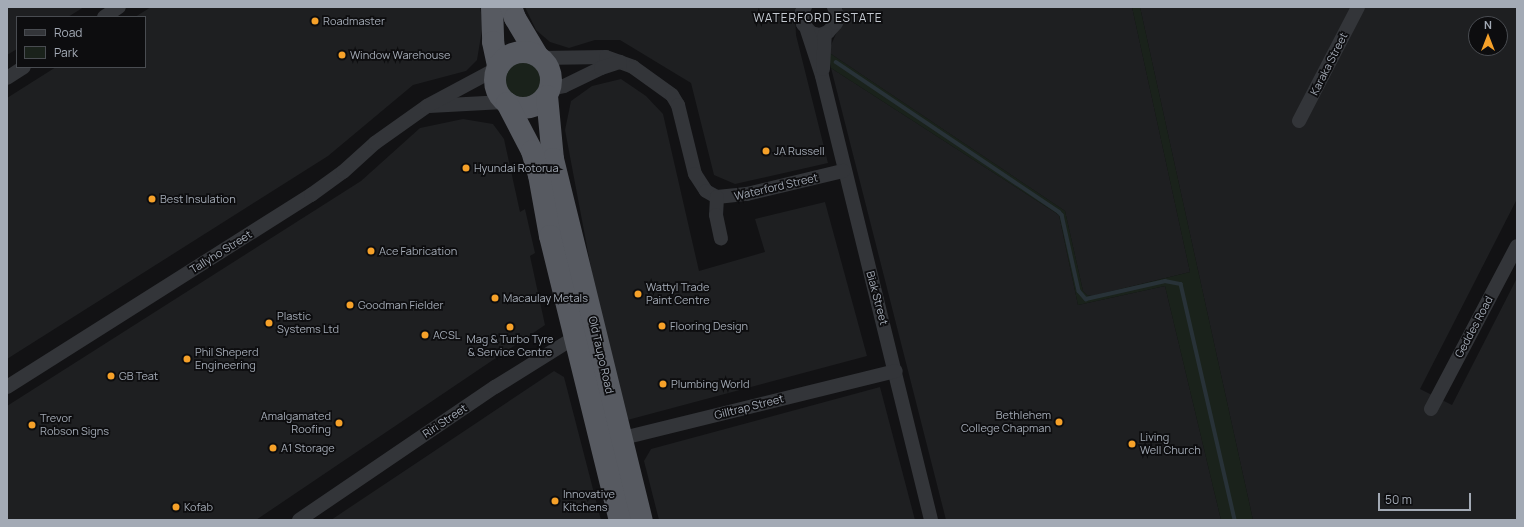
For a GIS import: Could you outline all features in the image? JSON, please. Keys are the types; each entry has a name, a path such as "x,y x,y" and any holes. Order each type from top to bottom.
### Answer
{"highway":[{"path":"492,7 493,42 497,67 494,83 506,102 514,107 528,108 548,92 551,76 515,18 511,7"},
{"path":"497,67 507,56 519,52 539,56"},
{"name":"Old Taupo Road","path":"548,92 553,159 594,327 611,441 620,520"},
{"name":"Old Taupo Road","path":"506,102 536,162 550,236 574,337 611,441 642,520"}],"street":[{"path":"106,16 120,7"},
{"name":"Biak Street","path":"805,7 802,21 807,30 822,76 843,171 896,371 930,520"},
{"path":"807,30 815,35 825,34 836,23 834,7"},
{"name":"Karaka Street","path":"1300,121 1358,7"},
{"name":"Biak Street","path":"822,76 825,34"},
{"name":"Waterford Street","path":"539,56 606,57 633,67 672,94 678,105 695,174 706,190 718,197 747,194 843,171"},
{"path":"548,92 601,68 620,62"},
{"name":"Tallyho Street","path":"7,387 311,195 344,172 374,143 427,106 497,67"},
{"path":"7,78 22,68"},
{"path":"427,106 506,102"},
{"path":"718,197 716,215 721,238"},
{"name":"Geddes Road","path":"1431,409 1517,246"},
{"name":"Riri Street","path":"299,520 495,387 574,337 594,327"},
{"name":"Gilltrap Street","path":"611,441 896,371"}],"shaded area":[{"path":"7,7 84,7 70,16 16,16 16,50 7,55"},
{"path":"151,7 480,7 483,24 477,60 466,71 413,85 328,156 7,359 7,98 54,68 146,68 146,16 137,16"},
{"path":"525,7 799,7 795,15 796,35 828,163 735,184 714,175 691,83 620,40 595,40 569,48 550,42 536,30"},
{"path":"842,7 1132,7 1190,272 1092,296 1087,295 1083,291 1065,211 828,52 843,18"},
{"path":"1140,7 1517,7 1517,199 1420,389 1452,405 1517,278 1517,520 1253,520"},
{"path":"831,68 1059,215 1078,305 1165,286 1221,520 946,520"},
{"path":"621,79 646,96 663,114 699,271 765,252 755,219 825,202 867,356 620,422 565,130 571,101 592,86"},
{"path":"463,119 493,124 504,139 520,212 525,209 535,253 530,256 545,325 256,520 7,520 7,406 361,181 420,128"},
{"path":"554,371 564,377 601,520 331,520"},
{"path":"880,387 915,520 659,520 644,461 651,449"}],"green space":[{"path":"1132,7 1140,7 1253,520 1221,520 1165,286 1078,305 1059,215 831,68 828,52 1065,211 1083,291 1087,295 1092,296 1190,272"},
{"path":"522,58 534,62 540,68 544,80 540,92 534,98 522,102 510,98 504,92 500,80 504,68 510,62"}],"waterway":[{"path":"836,62 1059,212 1062,215 1079,291 1086,299 1165,281 1181,284 1235,520"}],"place":[{"name":"Roadmaster","path":"315,21"},
{"name":"Window Warehouse","path":"342,55"},
{"name":"JA Russell","path":"766,151"},
{"name":"Hyundai Rotorua","path":"466,168"},
{"name":"Best Insulation","path":"152,199"},
{"name":"Ace Fabrication","path":"371,251"},
{"name":"Wattyl Trade Paint Centre","path":"638,294"},
{"name":"Macaulay Metals","path":"495,298"},
{"name":"Goodman Fielder","path":"350,305"},
{"name":"Plastic Systems Ltd","path":"269,323"},
{"name":"Flooring Design","path":"662,326"},
{"name":"Mag & Turbo Tyre & Service Centre","path":"510,327"},
{"name":"ACSL","path":"425,335"},
{"name":"Phil Sheperd Engineering","path":"187,359"},
{"name":"GB Teat","path":"111,376"},
{"name":"Plumbing World","path":"663,384"},
{"name":"Bethlehem College Chapman","path":"1059,422"},
{"name":"Amalgamated Roofing","path":"339,423"},
{"name":"Trevor Robson Signs","path":"32,425"},
{"name":"Living Well Church","path":"1132,444"},
{"name":"A1 Storage","path":"273,448"},
{"name":"Innovative Kitchens","path":"555,501"},
{"name":"Kofab","path":"176,507"}],"district":[{"name":"WATERFORD ESTATE","path":"818,18"}]}
